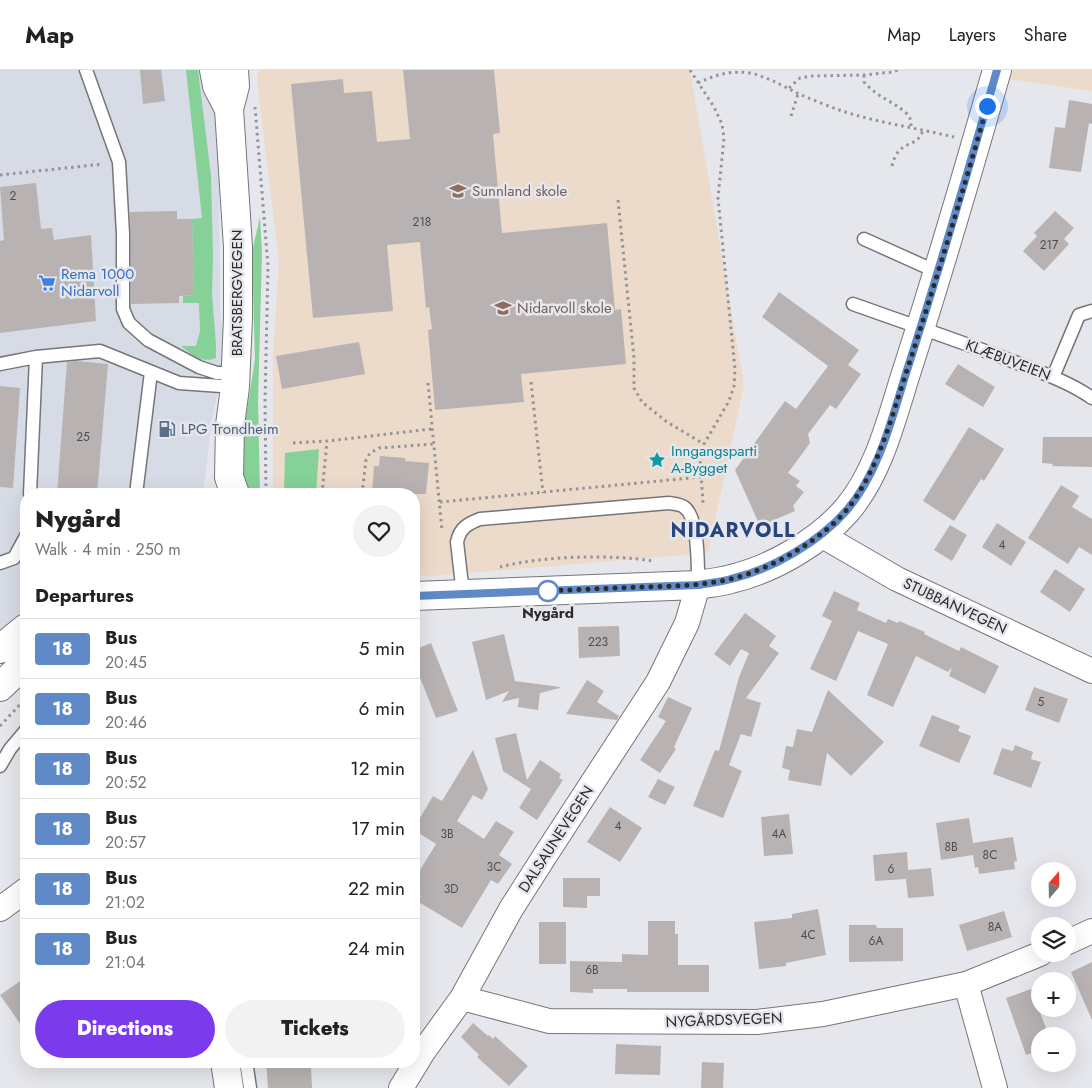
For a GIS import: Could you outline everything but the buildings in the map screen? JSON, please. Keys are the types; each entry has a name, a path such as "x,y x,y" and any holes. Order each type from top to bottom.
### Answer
{"street":[{"name":"BRATSBERGVEGEN","path":"214,70 217,86 229,109"},
{"name":"BRATSBERGVEGEN","path":"227,488 230,425 236,380 238,246 229,109 234,86 234,70"},
{"path":"420,596 698,585 732,579 754,572 803,547 820,535 848,508 870,475 887,430 920,328 997,70"},
{"name":"STUBBANVEGEN","path":"820,535 897,579 1092,671"},
{"name":"DALSAUNEVEGEN","path":"420,1057 462,998 516,901 658,682 687,623 698,585"},
{"path":"0,649 20,633"},
{"path":"0,687 20,668"},
{"path":"0,910 20,895"},
{"path":"1076,938 1092,931"},
{"name":"NYGÅRDSVEGEN","path":"462,998 549,1021 757,1022 823,1014 966,984 1031,958"},
{"path":"966,984 995,1088"},
{"name":"DALSAUNEVEGEN","path":"401,1088 413,1068"}],"lane":[{"path":"86,70 119,162 123,234 123,309 129,323 148,340 200,367 236,380"},
{"path":"864,239 924,266 938,270"},
{"name":"KLÆBUVEIEN","path":"852,304 963,342 1053,377 1079,389 1092,398"},
{"path":"1053,377 1079,315 1092,311"},
{"path":"0,364 36,357 100,351 180,383 236,380"},
{"path":"30,488 36,357"},
{"path":"137,488 151,372"},
{"path":"463,594 457,542 459,534 469,523 480,520 669,503 684,506 689,512 693,523 698,585"},
{"path":"0,563 14,558 20,547"},
{"path":"0,766 20,737"},
{"path":"228,1068 250,1088"}],"path":[{"path":"690,70 722,124 724,138 718,198 735,369 734,386 729,401 704,444 700,459 704,506"},
{"path":"788,88 800,78 812,76 893,72 898,70"},
{"path":"698,83 715,75 731,72 749,73 767,78 798,94 841,111 961,139"},
{"path":"864,74 864,82 872,92 907,113 911,120 911,128"},
{"path":"791,116 798,94"},
{"path":"892,166 894,156 900,148 915,142 921,137 923,130"},
{"path":"0,175 119,162"},
{"path":"618,200 634,358 634,388 642,402 667,422 704,444"},
{"path":"531,382 543,493"},
{"path":"428,383 443,540"},
{"path":"293,442 327,442 432,430"},
{"path":"323,488 327,442"},
{"path":"363,488 366,460 370,453 379,448 434,444"},
{"path":"440,502 701,477"},
{"path":"0,726 20,704"}],"shaded area":[{"path":"0,70 207,70 222,163 219,182 220,311 226,356 212,419 204,488 20,488 20,624 0,639"},
{"name":"Nidarvoll skole","path":"259,70 690,70 744,385 708,553 433,576 420,575 420,488 273,488 273,354 279,262 257,80"},
{"path":"1013,70 1092,70 1092,91 1010,79"}],"green space":[{"path":"186,70 198,70 211,176 212,294 216,358 211,360 201,359 181,346 196,346 200,331 199,303 183,303 183,296 194,295 192,219 202,218"},
{"path":"260,217 262,254 258,401 260,488 243,488 242,443 255,359 252,252"},
{"path":"319,449 316,488 284,488 285,453"}],"bus line":[{"name":"18","path":"420,596 698,585 732,579 754,572 803,547 835,522 848,508 870,475 883,442 938,270 997,70"}],"place":[{"name":"Sunnland skole","path":"458,191"},
{"name":"Rema 1000 Nidarvoll","path":"47,283"},
{"name":"Nidarvoll skole","path":"503,308"},
{"name":"LPG Trondheim","path":"167,429"},
{"name":"Inngangsparti A-Bygget","path":"657,460"},
{"name":"Nygård","path":"548,591"}],"district":[{"name":"NIDARVOLL","path":"733,530"}],"route":[{"path":"548,591 541,591 698,585 732,579 754,572 803,547 835,522 848,508 870,475 887,430 938,270 987,106"}]}
